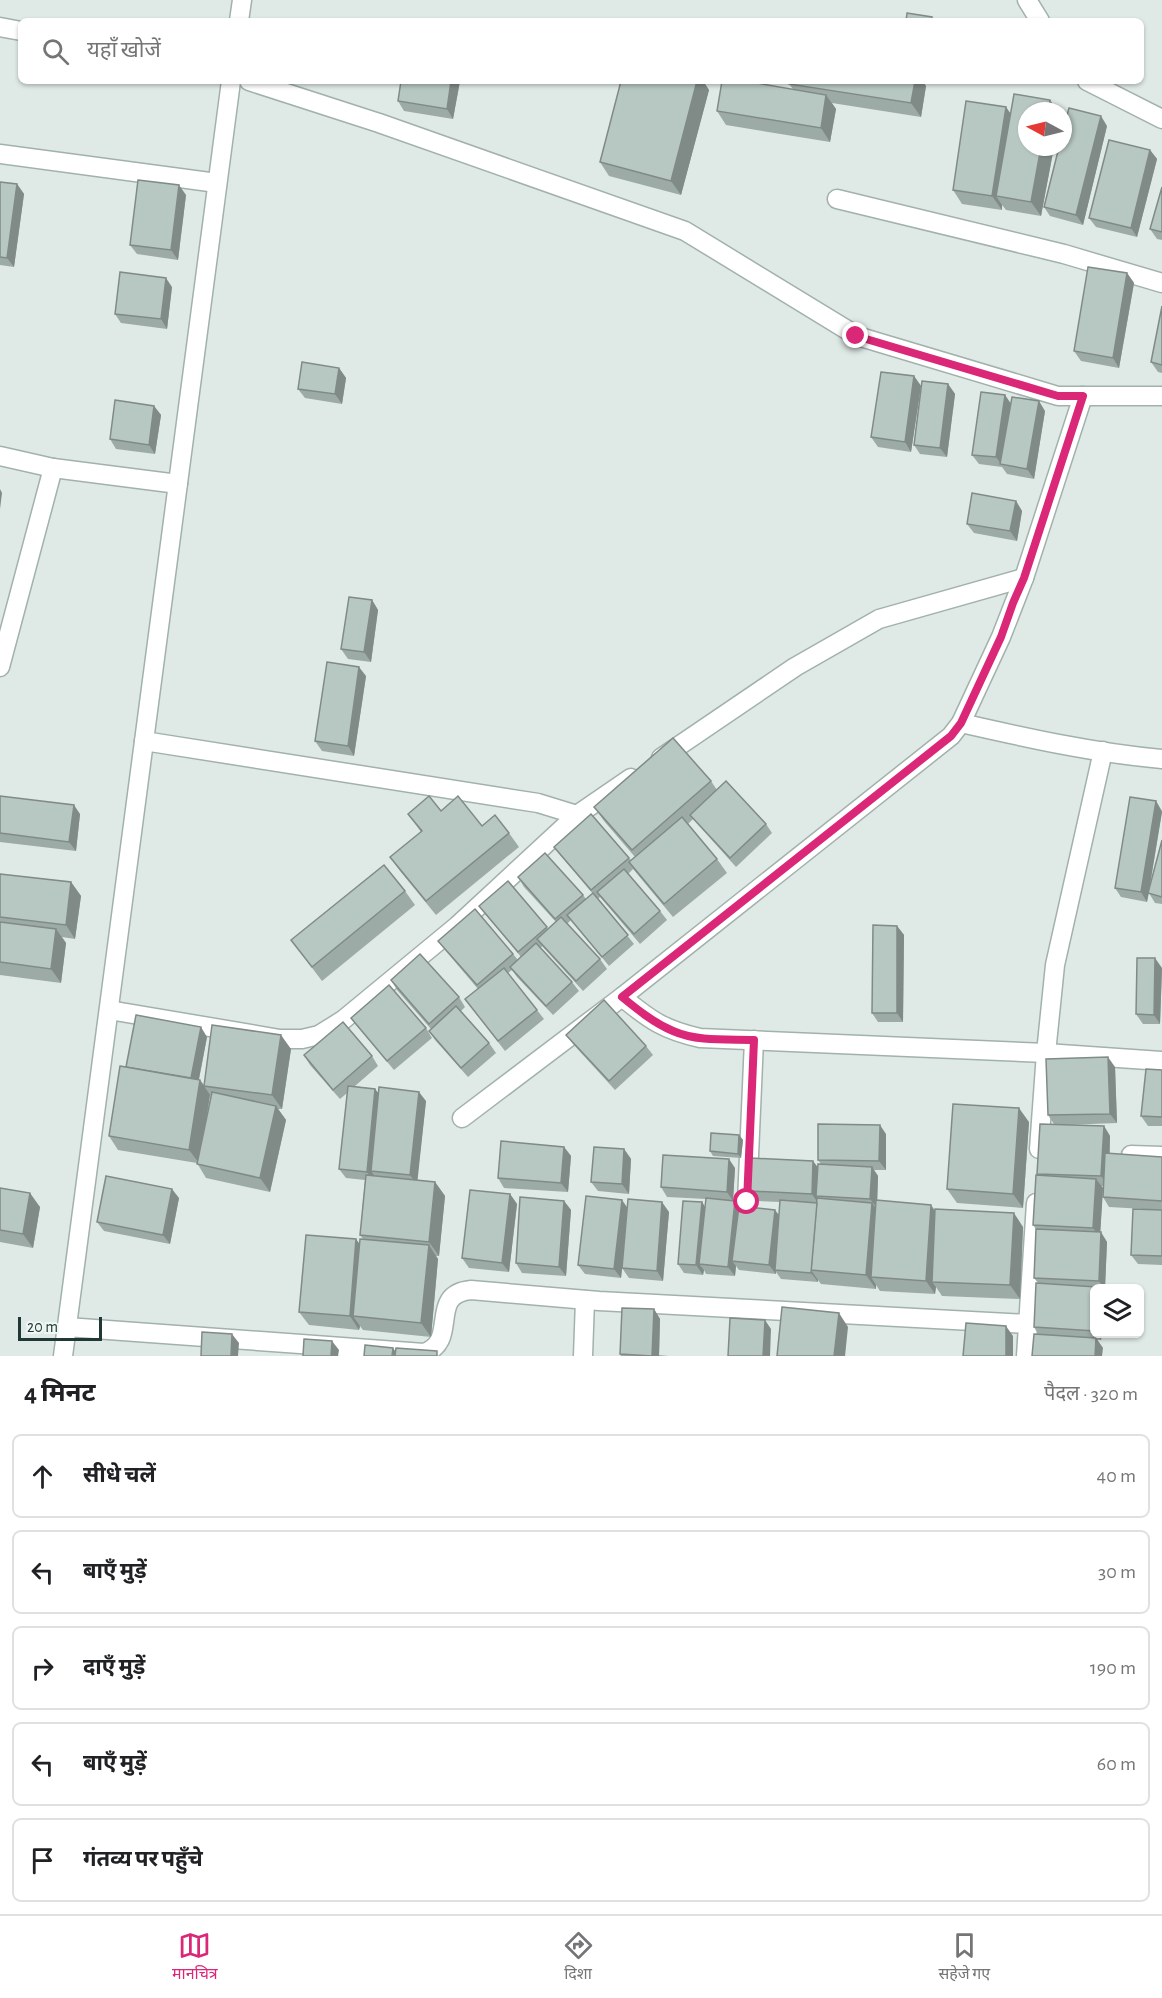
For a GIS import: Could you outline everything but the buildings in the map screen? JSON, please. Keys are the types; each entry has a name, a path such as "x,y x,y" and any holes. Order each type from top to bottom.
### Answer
{"street":[{"path":"239,18 242,0"},
{"path":"1027,0 1038,18"},
{"path":"0,27 18,30"},
{"path":"63,1356 231,84"},
{"path":"258,84 379,123 685,231 856,336 1058,396 1162,396"},
{"path":"1093,84 1162,119"},
{"path":"0,154 217,183"},
{"path":"837,199 1064,254 1162,283"},
{"path":"462,1118 622,997 951,736 961,723 1001,637 1024,578 1083,396"},
{"path":"0,456 53,468 178,484"},
{"path":"0,667 53,468"},
{"path":"109,1010 280,1040 302,1039 319,1035 343,1020 457,926 577,815 795,667 879,619 1024,578"},
{"path":"961,723 1018,736 1162,759"},
{"path":"144,741 538,803 577,815"},
{"path":"1026,1356 1046,1053 1056,965 1102,751"},
{"path":"622,997 649,1018 675,1032 700,1038 1046,1053 1162,1061"},
{"path":"747,1202 754,1040"},
{"path":"1131,1155 1162,1156"},
{"path":"67,1327 414,1354 435,1350 440,1341 450,1298 459,1291 471,1290 585,1300 1028,1324"},
{"path":"583,1356 585,1300"}],"route":[{"path":"747,1202 754,1040 700,1038 675,1032 649,1018 622,997 951,736 961,723 1001,637 1024,578 1083,396 1058,396 856,336"}]}
